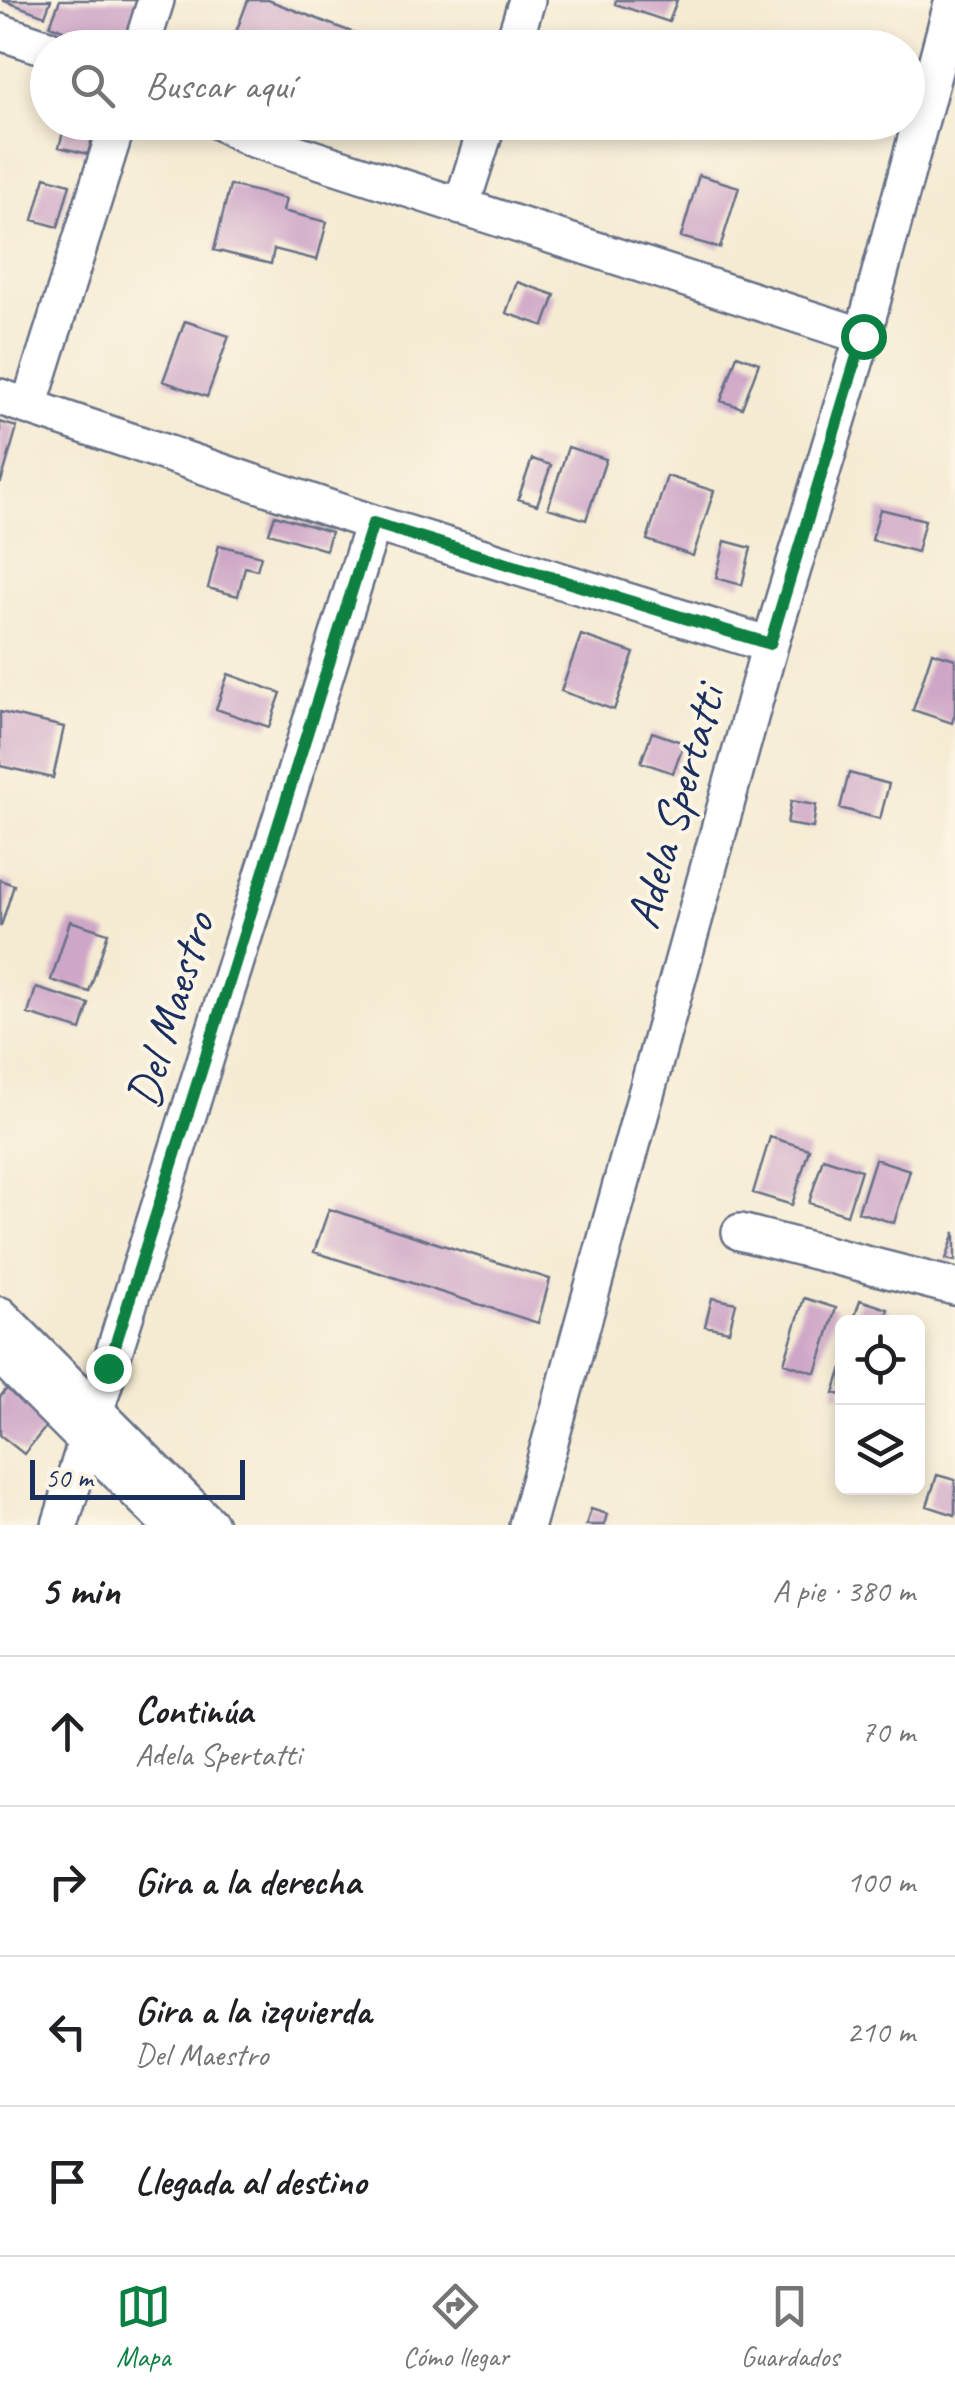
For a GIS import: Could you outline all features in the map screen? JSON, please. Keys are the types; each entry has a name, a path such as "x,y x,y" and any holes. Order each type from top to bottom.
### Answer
{"street":[{"path":"147,30 156,0"},
{"path":"518,30 527,0"},
{"name":"Adela Spertatti","path":"925,107 954,0"},
{"path":"0,32 30,42"},
{"path":"111,140 15,402 373,523 770,644"},
{"path":"256,140 863,336"},
{"path":"461,206 482,140"},
{"name":"Adela Spertatti","path":"527,1525 770,644 863,336 916,140"},
{"name":"Del Maestro","path":"60,1525 373,523"},
{"path":"740,1232 955,1287"},
{"path":"0,1315 170,1525"},
{"path":"0,1355 210,1525"}],"building":[{"path":"2,0 51,0 45,16"},
{"path":"60,0 150,0 138,30 63,30 50,25"},
{"path":"248,0 268,0 346,30 237,30"},
{"path":"616,0 677,0 669,22 615,4"},
{"path":"61,140 92,140 88,154 59,147"},
{"path":"699,175 739,187 720,248 681,237"},
{"path":"45,177 70,184 58,227 33,220"},
{"path":"230,185 286,199 283,211 327,222 317,260 274,249 271,264 214,250"},
{"path":"517,282 555,295 544,326 506,313"},
{"path":"185,321 229,336 207,397 163,381"},
{"path":"737,355 759,363 742,408 721,401"},
{"path":"0,422 17,427 1,482 0,482"},
{"path":"568,447 606,459 586,520 548,508"},
{"path":"532,459 551,465 537,505 518,499"},
{"path":"667,476 714,491 693,556 647,540"},
{"path":"880,509 925,520 917,552 872,540"},
{"path":"275,515 331,532 326,550 269,533"},
{"path":"725,541 751,548 742,585 716,578"},
{"path":"219,545 261,556 257,570 245,567 238,596 208,588"},
{"path":"581,635 634,653 614,710 561,691"},
{"path":"932,652 955,659 952,723 913,710"},
{"path":"228,674 281,693 269,727 216,709"},
{"path":"0,712 64,727 53,778 0,766"},
{"path":"652,732 684,743 673,773 641,762"},
{"path":"849,773 889,784 880,819 840,808"},
{"path":"791,801 816,805 813,828 787,824"},
{"path":"0,880 14,885 1,926 0,926"},
{"path":"70,921 108,933 89,992 51,980"},
{"path":"36,988 89,1004 81,1030 28,1014"},
{"path":"770,1137 809,1149 792,1205 753,1193"},
{"path":"823,1158 861,1170 847,1215 809,1203"},
{"path":"875,1159 910,1170 894,1223 858,1212"},
{"path":"329,1209 550,1279 538,1323 314,1252"},
{"path":"955,1232 955,1261 946,1259"},
{"path":"712,1298 736,1303 729,1331 705,1326"},
{"path":"804,1298 836,1308 816,1373 784,1363"},
{"path":"860,1300 888,1309 886,1315 855,1315"},
{"path":"11,1384 53,1418 24,1454 0,1435 0,1397"},
{"path":"937,1475 955,1480 955,1515 927,1506"},
{"path":"591,1509 607,1514 604,1525 586,1525"}],"route":[{"path":"108,1368 373,523 770,644 863,336"}]}
